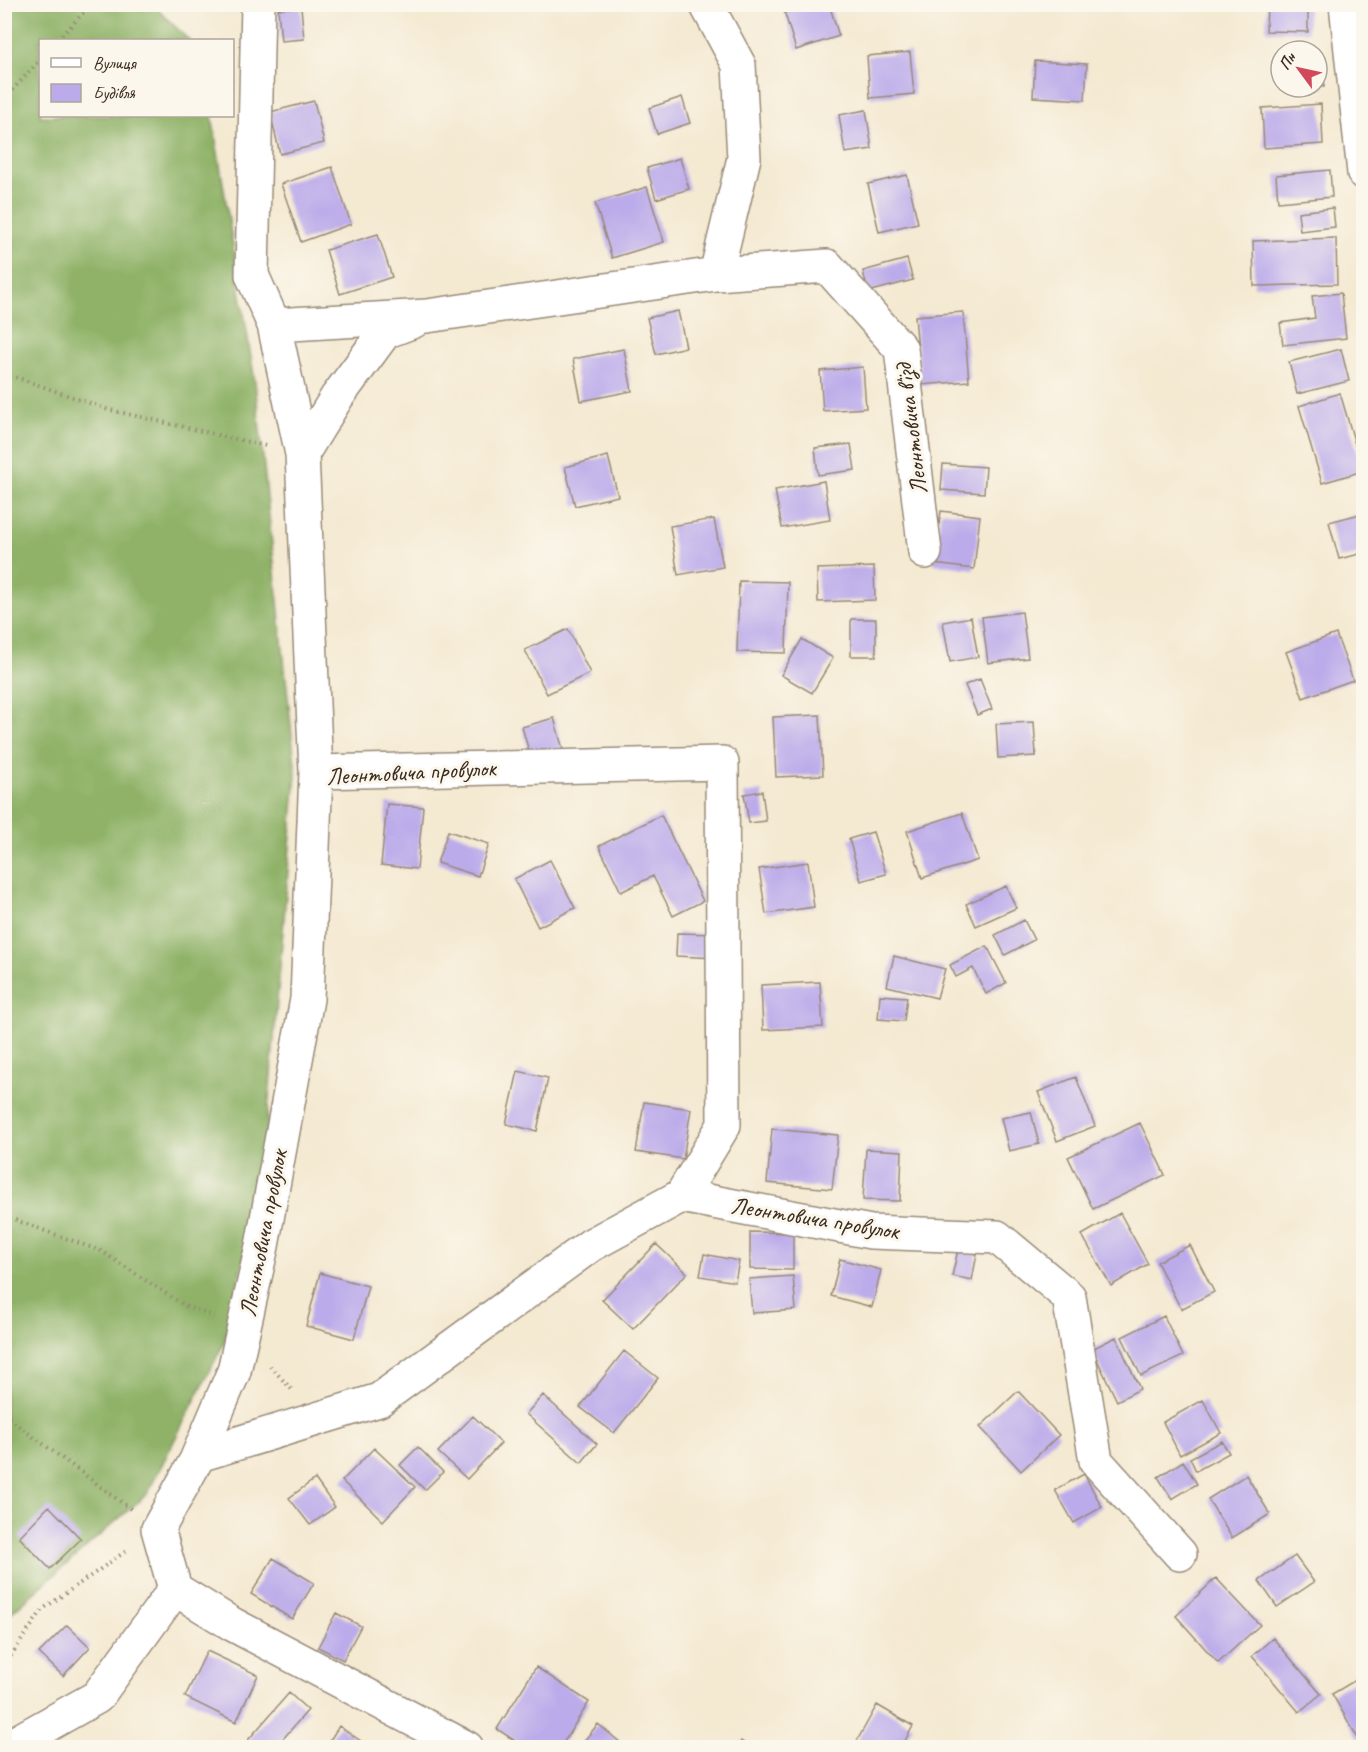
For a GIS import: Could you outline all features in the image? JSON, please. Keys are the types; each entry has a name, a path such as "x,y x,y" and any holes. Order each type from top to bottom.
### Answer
{"street":[{"path":"258,4 252,275 274,325 302,454 316,772"},
{"path":"706,4 739,65 744,158 716,274"},
{"path":"1346,4 1364,173"},
{"name":"Леонтовича в'їзд","path":"427,316 716,274 827,266 901,349 925,552"},
{"path":"274,325 427,316"},
{"path":"302,454 337,397 386,332 427,316"},
{"name":"Леонтовича провулок","path":"158,1529 197,1458 234,1371 262,1246 307,999 316,772 722,763 724,1125 681,1196 871,1232 997,1237 1069,1297 1096,1461 1180,1554"},
{"path":"197,1458 199,1455 379,1400 591,1245 681,1196"},
{"path":"158,1529 175,1589 232,1624 467,1748"},
{"path":"4,1744 8,1747 97,1697 175,1589"}],"path":[{"path":"59,39 82,14 102,4"},
{"path":"4,99 39,61"},
{"path":"4,373 106,409 302,454"},
{"path":"4,1216 101,1251 187,1306 229,1322 319,1418"},
{"path":"4,1415 158,1529 43,1609 4,1666"}],"green space":[{"path":"5,5 153,5 188,39 39,39 39,117 212,117 255,382 296,774 263,1170 225,1341 147,1494 5,1618"}],"building":[{"path":"782,4 829,4 839,36 796,50"},
{"path":"1267,4 1308,4 1308,32 1266,31"},
{"path":"301,7 304,39 281,41 278,9"},
{"path":"910,52 914,94 870,98 867,56"},
{"path":"1035,61 1087,64 1085,100 1033,97"},
{"path":"682,97 690,123 657,134 649,108"},
{"path":"314,101 324,143 280,154 270,112"},
{"path":"1321,104 1323,144 1264,148 1262,108"},
{"path":"866,110 872,149 845,153 839,115"},
{"path":"680,158 689,189 656,199 647,168"},
{"path":"332,167 351,224 301,242 281,184"},
{"path":"1330,170 1332,197 1278,202 1276,175"},
{"path":"907,175 918,223 879,232 868,184"},
{"path":"647,187 664,242 612,258 595,203"},
{"path":"1333,208 1335,227 1300,231 1298,212"},
{"path":"378,234 392,277 340,294 326,250"},
{"path":"1336,238 1337,284 1254,286 1253,241"},
{"path":"907,259 913,280 868,292 863,271"},
{"path":"1341,293 1346,338 1283,345 1280,323 1315,318 1312,296"},
{"path":"678,311 686,347 656,354 647,318"},
{"path":"963,312 969,381 921,385 915,316"},
{"path":"624,349 632,391 581,401 573,359"},
{"path":"1341,349 1349,381 1297,394 1289,362"},
{"path":"863,367 866,408 823,411 820,371"},
{"path":"1340,393 1363,471 1322,483 1299,406"},
{"path":"851,444 855,470 818,475 815,448"},
{"path":"608,456 618,496 575,506 565,467"},
{"path":"943,464 986,467 984,493 941,490"},
{"path":"824,481 830,520 782,528 775,490"},
{"path":"941,511 980,516 974,569 934,564"},
{"path":"1364,513 1364,553 1339,559 1329,522"},
{"path":"714,519 723,567 678,575 670,526"},
{"path":"874,567 875,600 818,602 817,569"},
{"path":"739,581 788,582 786,653 737,652"},
{"path":"1022,612 1028,658 988,663 982,617"},
{"path":"971,617 978,657 950,662 943,622"},
{"path":"851,619 876,619 876,656 851,656"},
{"path":"568,629 590,673 547,694 525,650"},
{"path":"1336,634 1353,680 1303,698 1286,652"},
{"path":"802,639 833,658 812,693 781,675"},
{"path":"980,679 992,709 977,715 965,685"},
{"path":"820,715 823,775 776,777 773,717"},
{"path":"554,718 564,753 532,762 522,727"},
{"path":"1034,722 1036,756 998,758 996,724"},
{"path":"762,791 766,821 749,823 744,794"},
{"path":"387,804 423,807 417,869 381,865"},
{"path":"962,813 978,860 922,878 907,831"},
{"path":"661,815 703,901 673,916 653,876 621,892 599,846"},
{"path":"448,831 489,844 478,876 437,863"},
{"path":"873,832 886,874 861,881 849,839"},
{"path":"550,860 575,908 538,927 514,879"},
{"path":"808,862 814,907 766,914 759,869"},
{"path":"1006,886 1016,908 976,926 966,904"},
{"path":"1024,920 1034,940 1005,955 995,935"},
{"path":"677,933 717,934 716,958 676,956"},
{"path":"987,946 1006,983 986,994 973,968 956,977 950,965"},
{"path":"894,956 945,969 937,998 887,986"},
{"path":"820,982 823,1027 763,1030 761,985"},
{"path":"880,995 907,997 904,1021 878,1019"},
{"path":"518,1071 548,1078 537,1131 506,1124"},
{"path":"1076,1077 1095,1126 1057,1141 1038,1092"},
{"path":"644,1102 691,1109 683,1159 636,1152"},
{"path":"1031,1112 1039,1144 1009,1151 1001,1118"},
{"path":"1140,1123 1165,1175 1093,1209 1068,1157"},
{"path":"772,1129 838,1135 832,1189 767,1183"},
{"path":"866,1149 902,1151 900,1201 863,1200"},
{"path":"1120,1213 1148,1264 1111,1286 1082,1235"},
{"path":"750,1232 793,1233 793,1270 750,1269"},
{"path":"656,1244 687,1273 633,1329 602,1300"},
{"path":"1190,1245 1214,1292 1181,1309 1157,1262"},
{"path":"958,1250 977,1254 972,1280 952,1276"},
{"path":"704,1254 739,1261 735,1282 700,1276"},
{"path":"840,1259 881,1270 872,1307 831,1296"},
{"path":"320,1273 368,1286 354,1339 306,1326"},
{"path":"793,1276 796,1310 752,1313 749,1279"},
{"path":"1164,1316 1183,1356 1141,1376 1122,1337"},
{"path":"1116,1337 1140,1389 1117,1401 1092,1349"},
{"path":"624,1351 658,1378 614,1433 580,1407"},
{"path":"1018,1391 1059,1435 1021,1471 980,1427"},
{"path":"543,1395 597,1444 581,1463 526,1414"},
{"path":"1203,1400 1221,1433 1180,1455 1163,1422"},
{"path":"473,1416 501,1443 467,1479 438,1452"},
{"path":"1222,1441 1229,1453 1196,1471 1190,1458"},
{"path":"418,1447 443,1472 425,1490 400,1465"},
{"path":"374,1448 415,1487 383,1521 342,1481"},
{"path":"1183,1461 1197,1484 1172,1499 1158,1477"},
{"path":"1084,1474 1102,1507 1074,1523 1055,1490"},
{"path":"1246,1475 1270,1514 1232,1538 1208,1499"},
{"path":"315,1479 335,1507 310,1525 289,1498"},
{"path":"49,1506 81,1539 50,1569 19,1537"},
{"path":"1295,1556 1314,1582 1277,1607 1259,1581"},
{"path":"273,1558 314,1583 292,1619 251,1594"},
{"path":"1216,1578 1260,1625 1218,1663 1176,1616"},
{"path":"336,1613 361,1626 343,1660 318,1647"},
{"path":"67,1625 90,1647 63,1676 39,1653"},
{"path":"1273,1638 1321,1694 1299,1712 1252,1656"},
{"path":"207,1651 258,1675 236,1722 185,1697"},
{"path":"536,1667 589,1702 560,1748 526,1748 497,1729"},
{"path":"1364,1675 1364,1738 1359,1740 1332,1694"},
{"path":"289,1693 308,1710 275,1748 257,1748 248,1740"},
{"path":"877,1705 913,1726 901,1748 853,1748"},
{"path":"598,1724 627,1748 578,1748"},
{"path":"339,1726 371,1748 325,1748"},
{"path":"741,1741 751,1748 737,1748"}]}
